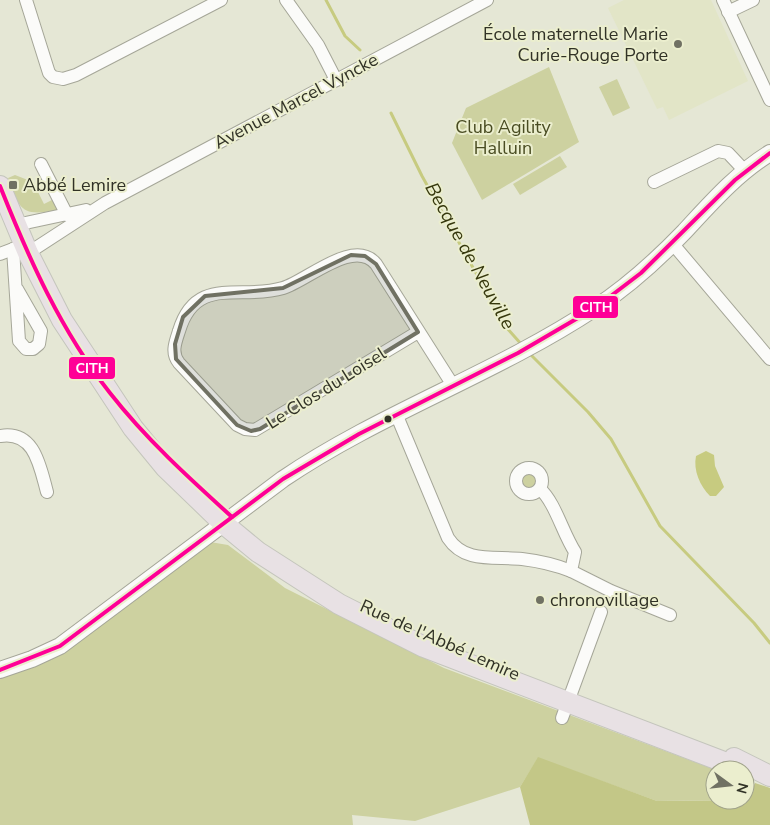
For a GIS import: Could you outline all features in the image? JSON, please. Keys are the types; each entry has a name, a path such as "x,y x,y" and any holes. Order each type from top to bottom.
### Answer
{"main road":[{"name":"Rue de l'Abbé Lemire","path":"0,186 16,225 22,249 66,327 111,394 228,520 294,567 379,616 567,706 717,760"},
{"name":"Rue de l'Abbé Lemire","path":"567,706 722,752 770,777"},
{"name":"Rue de l'Abbé Lemire","path":"755,773 770,777"}],"street":[{"path":"26,0 49,73 53,77 63,79 76,75 221,0"},
{"path":"286,0 318,44 336,80"},
{"name":"Avenue Marcel Vyncke","path":"0,254 22,249 105,202 487,0"},
{"path":"723,0 770,100"},
{"path":"728,12 753,0"},
{"path":"654,182 718,151 728,153 744,170"},
{"path":"0,670 60,646 228,520 321,454 512,356 610,298 644,270 744,170 770,153"},
{"path":"41,164 67,215"},
{"name":"Avenue Marcel Vyncke","path":"16,225 67,215 105,202"},
{"path":"672,243 770,359"},
{"path":"17,289 22,249"},
{"name":"Le Clos du Loisel","path":"418,332 255,430 245,430 237,425 179,364 174,353 175,344 186,312 205,296 283,288 346,256 356,254 369,257 376,264 454,387"},
{"path":"397,416 448,538 464,554 476,557 532,560 572,571 621,595 670,614"},
{"path":"0,436 16,437 30,445 36,454 47,492"},
{"path":"540,489 548,497 562,531 575,552 572,571"},
{"path":"567,706 601,612"}],"highlighted area":[{"path":"351,255 365,256 376,264 418,332 260,429 251,431 237,425 176,359 175,344 183,317 205,296 283,288"}],"shaded area":[{"name":"École maternelle Marie Curie-Rouge Porte","path":"624,0 711,0 748,81 669,120 663,107 657,109 608,8"},
{"path":"706,451 714,455 715,466 724,487 716,496 710,496 706,492 696,472 696,456"},
{"path":"538,757 657,801 705,800 705,810 755,810 755,783 770,788 770,825 530,825 520,787"}],"green space":[{"name":"Club Agility Halluin","path":"549,67 579,142 482,200 452,143 466,108"},
{"path":"617,79 630,108 613,116 599,87"},
{"path":"560,156 567,167 520,195 513,184"},
{"path":"15,175 33,182 44,204 52,200 58,210 36,212 24,209 19,204 8,178"},
{"path":"530,473 536,475 538,481 536,487 530,489 524,487 522,481 524,475"},
{"path":"210,542 228,545 285,588 444,668 705,766 705,800 657,801 538,758 520,787 415,821 352,815 353,825 0,825 0,679 46,661"}],"waterway":[{"name":"Becque de Neuville","path":"326,0 345,36 360,50"},
{"name":"Becque de Neuville","path":"391,113 422,176 506,327 522,345"},
{"name":"Becque de Neuville","path":"529,353 588,412 611,439 660,526 754,623 770,643"}],"transit line":[{"name":"CITH","path":"0,670 60,646 283,479 359,434 518,353 595,308 641,273 735,180 770,153"},
{"name":"CITH","path":"0,186 35,267 61,320 92,369 124,410 153,442 232,517"}],"place":[{"name":"École maternelle Marie Curie-Rouge Porte","path":"678,44"},
{"name":"Abbé Lemire","path":"13,185"},
{"name":"chronovillage","path":"540,600"}]}
